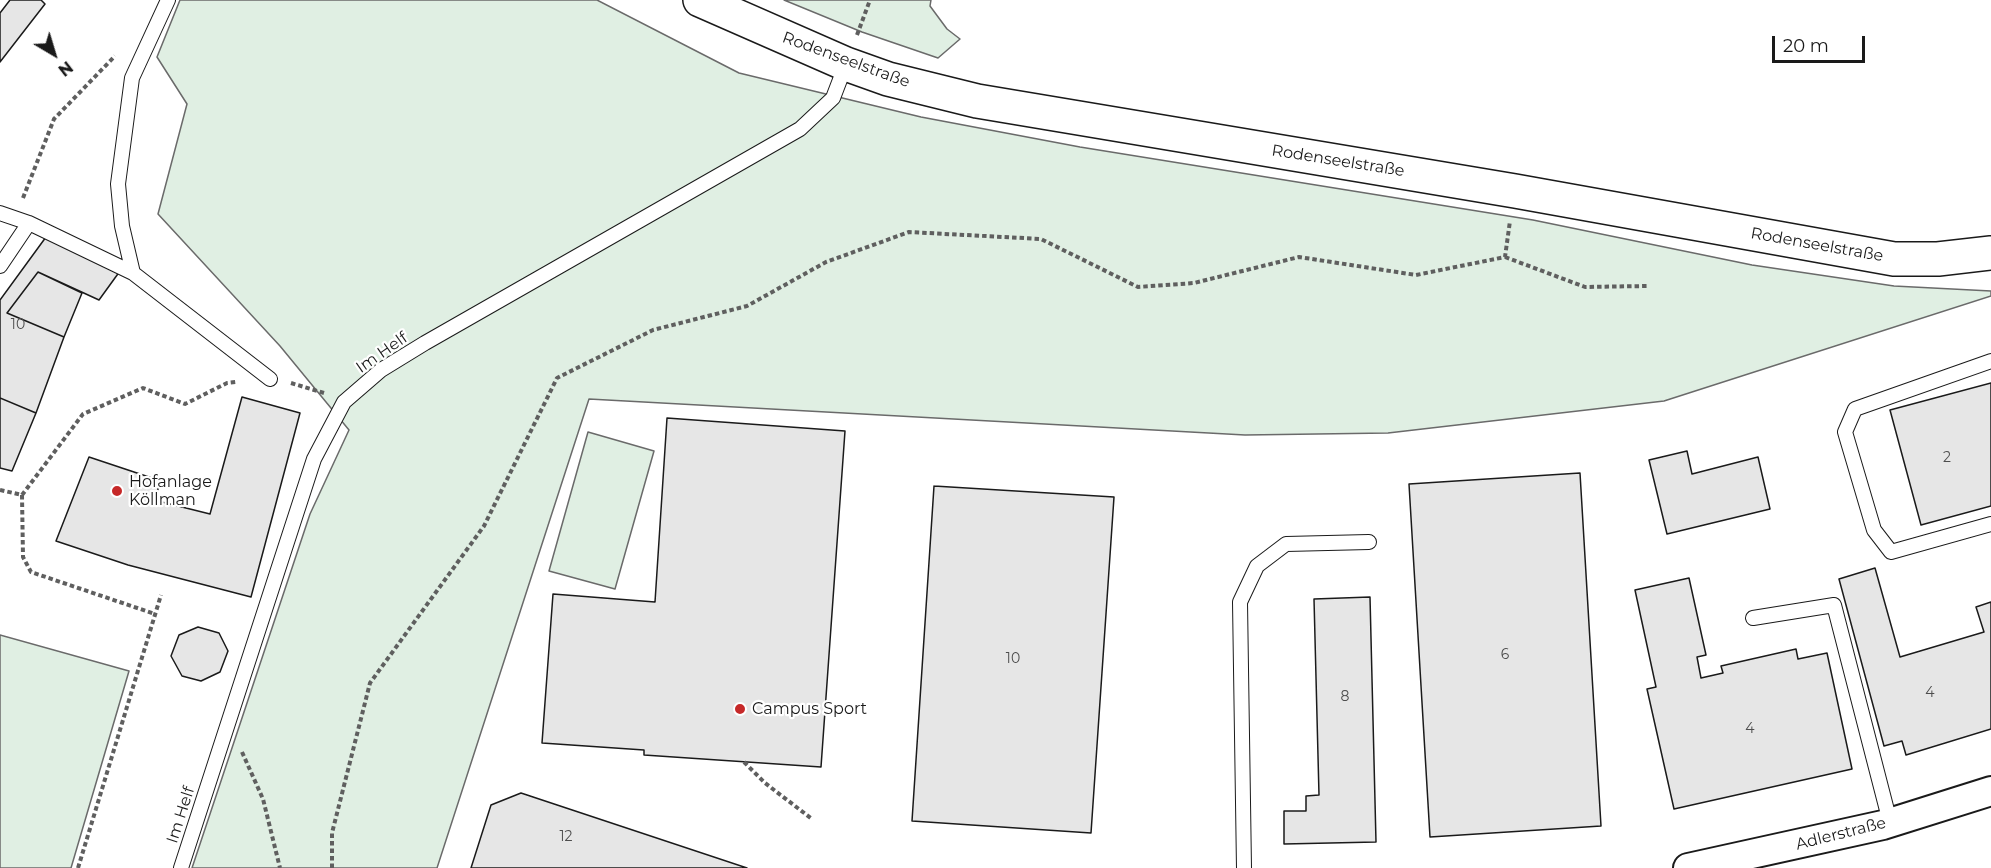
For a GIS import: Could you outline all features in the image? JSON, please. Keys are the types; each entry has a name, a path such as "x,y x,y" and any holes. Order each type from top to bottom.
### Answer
{"main road":[{"name":"Rodenseelstraße","path":"700,0 846,64 888,79 977,101 1515,191 1894,259 1938,259 1991,253"}],"street":[{"name":"Adlerstraße","path":"1688,868 1771,851 1890,822 1991,791"}],"lane":[{"path":"134,273 122,226 118,184 132,78 168,0"},
{"name":"Im Helf","path":"182,868 314,459 344,402 381,370 425,343 800,129 833,98 846,64"},
{"path":"0,213 29,224 134,273 270,379"},
{"path":"0,266 29,224"},
{"path":"1991,361 1855,409 1845,432 1874,530 1891,552 1991,524"},
{"path":"1244,868 1240,602 1257,566 1286,544 1369,542"},
{"path":"1753,618 1833,605 1890,822"}],"path":[{"path":"14,218 54,119 117,55 152,34"},
{"path":"1504,257 1515,191"},
{"path":"332,868 332,832 370,683 484,526 557,378 653,330 747,306 826,262 909,232 1041,239 1138,287 1194,283 1299,257 1416,275 1504,257 1585,286 1647,286"},
{"path":"155,614 31,572 23,557 22,495 83,414 143,388 185,404 227,383 270,379 313,388 344,402"},
{"path":"0,490 22,495"},
{"path":"78,868 161,595"},
{"path":"229,724 263,799 280,868"},
{"path":"744,762 765,783 812,819"}],"green space":[{"path":"180,0 597,0 739,73 921,117 1080,147 1533,220 1752,265 1894,286 1991,291 1991,296 1664,401 1388,433 1245,435 589,399 437,868 192,868 310,514 349,430 280,346 158,214 187,104 157,57"},
{"path":"784,0 931,0 930,6 947,29 960,39 938,58 862,32"},
{"path":"588,432 654,451 615,589 549,571"},
{"path":"0,635 129,671 71,868 0,868"}],"building":[{"path":"10,0 41,0 45,4 0,62 0,13"},
{"path":"46,237 120,271 99,300 38,272 7,313 64,337 36,413 0,398 0,300"},
{"path":"38,272 82,293 64,337 7,313"},
{"path":"1991,383 1991,506 1921,525 1890,410"},
{"name":"Hofanlage Köllman","path":"242,397 300,413 251,597 128,565 56,541 89,457 161,481 154,500 210,514"},
{"path":"0,398 36,413 12,471 0,468"},
{"path":"667,418 845,431 821,767 644,755 644,750 542,743 553,594 655,602"},
{"path":"1687,451 1692,474 1758,457 1770,509 1667,534 1649,460"},
{"path":"1580,473 1601,826 1430,837 1409,484"},
{"path":"934,486 1114,497 1091,833 912,821"},
{"path":"1875,568 1900,657 1984,632 1976,607 1991,602 1991,729 1906,755 1902,741 1884,746 1839,579"},
{"path":"1689,578 1706,655 1697,657 1701,678 1723,673 1721,666 1796,649 1798,659 1827,653 1852,769 1674,809 1647,689 1656,687 1635,590"},
{"path":"1370,597 1376,842 1284,844 1284,811 1306,811 1306,796 1319,795 1314,599"},
{"path":"198,627 219,633 228,651 220,672 201,681 182,676 171,656 179,635"},
{"path":"521,793 747,868 471,868 491,805"}],"place":[{"name":"Hofanlage Köllman","path":"117,491"},
{"name":"Campus Sport","path":"740,709"}]}
